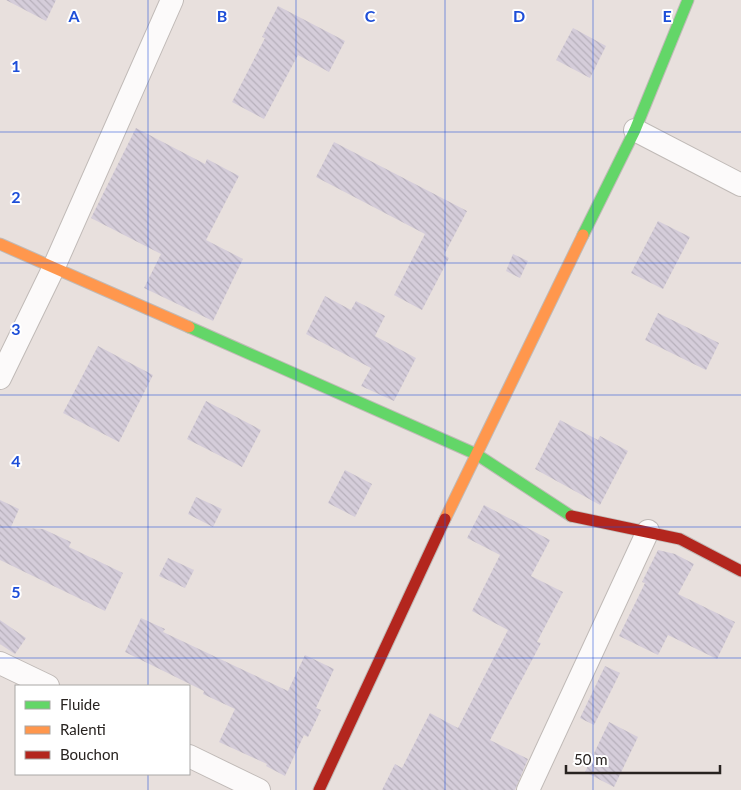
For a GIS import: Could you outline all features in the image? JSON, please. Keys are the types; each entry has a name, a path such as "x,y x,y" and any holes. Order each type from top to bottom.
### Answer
{"street":[{"path":"0,378 54,268 172,0"},
{"path":"319,790 476,454 635,130 688,0"},
{"path":"635,130 741,185"},
{"path":"0,244 476,454 568,515 680,539 741,572"},
{"path":"528,790 648,531"},
{"path":"0,663 46,685"},
{"path":"190,756 258,790"}],"building":[{"path":"6,0 56,0 46,21"},
{"path":"278,6 345,41 329,72 298,55 264,119 232,102 265,38 262,37"},
{"path":"573,28 606,46 590,78 556,60"},
{"path":"136,128 205,164 207,159 239,176 206,240 243,259 213,321 144,288 161,254 91,218"},
{"path":"334,142 467,211 444,255 449,258 422,310 394,295 425,234 316,177"},
{"path":"658,221 690,237 663,289 631,273"},
{"path":"513,254 528,261 520,278 506,271"},
{"path":"325,296 351,310 356,301 385,316 375,336 416,358 394,401 361,386 371,368 306,334"},
{"path":"658,313 719,343 706,370 645,340"},
{"path":"98,346 153,375 119,442 63,413"},
{"path":"206,401 261,430 242,467 187,439"},
{"path":"560,420 598,440 600,436 628,451 600,505 535,469"},
{"path":"345,470 372,484 355,517 328,503"},
{"path":"196,497 222,509 213,527 188,514"},
{"path":"0,500 19,509 11,527 43,529 71,542 69,547 123,573 105,611 0,560"},
{"path":"484,505 550,540 531,576 563,592 537,642 541,643 490,740 528,759 515,790 382,790 395,764 402,768 430,713 458,728 508,630 472,611 500,555 467,538"},
{"path":"658,550 675,554 694,564 678,594 735,622 717,659 668,635 658,655 619,636 645,583 642,582"},
{"path":"168,558 194,570 185,588 159,576"},
{"path":"141,618 165,629 163,632 288,691 305,655 334,669 316,708 321,710 308,737 304,735 285,776 266,766 267,764 219,742 235,709 203,694 204,691 125,652"},
{"path":"0,620 26,638 15,654 0,644"},
{"path":"605,666 620,673 594,725 580,718"},
{"path":"609,722 638,737 614,787 585,772"}],"traffic: fast":[{"path":"583,235 635,130 688,0"},
{"path":"189,327 476,454 571,516"}],"traffic: slow":[{"path":"445,519 583,235"},
{"path":"0,244 189,327"}],"traffic: jam":[{"path":"571,516 680,539 741,571"},
{"path":"319,790 445,519"}]}
